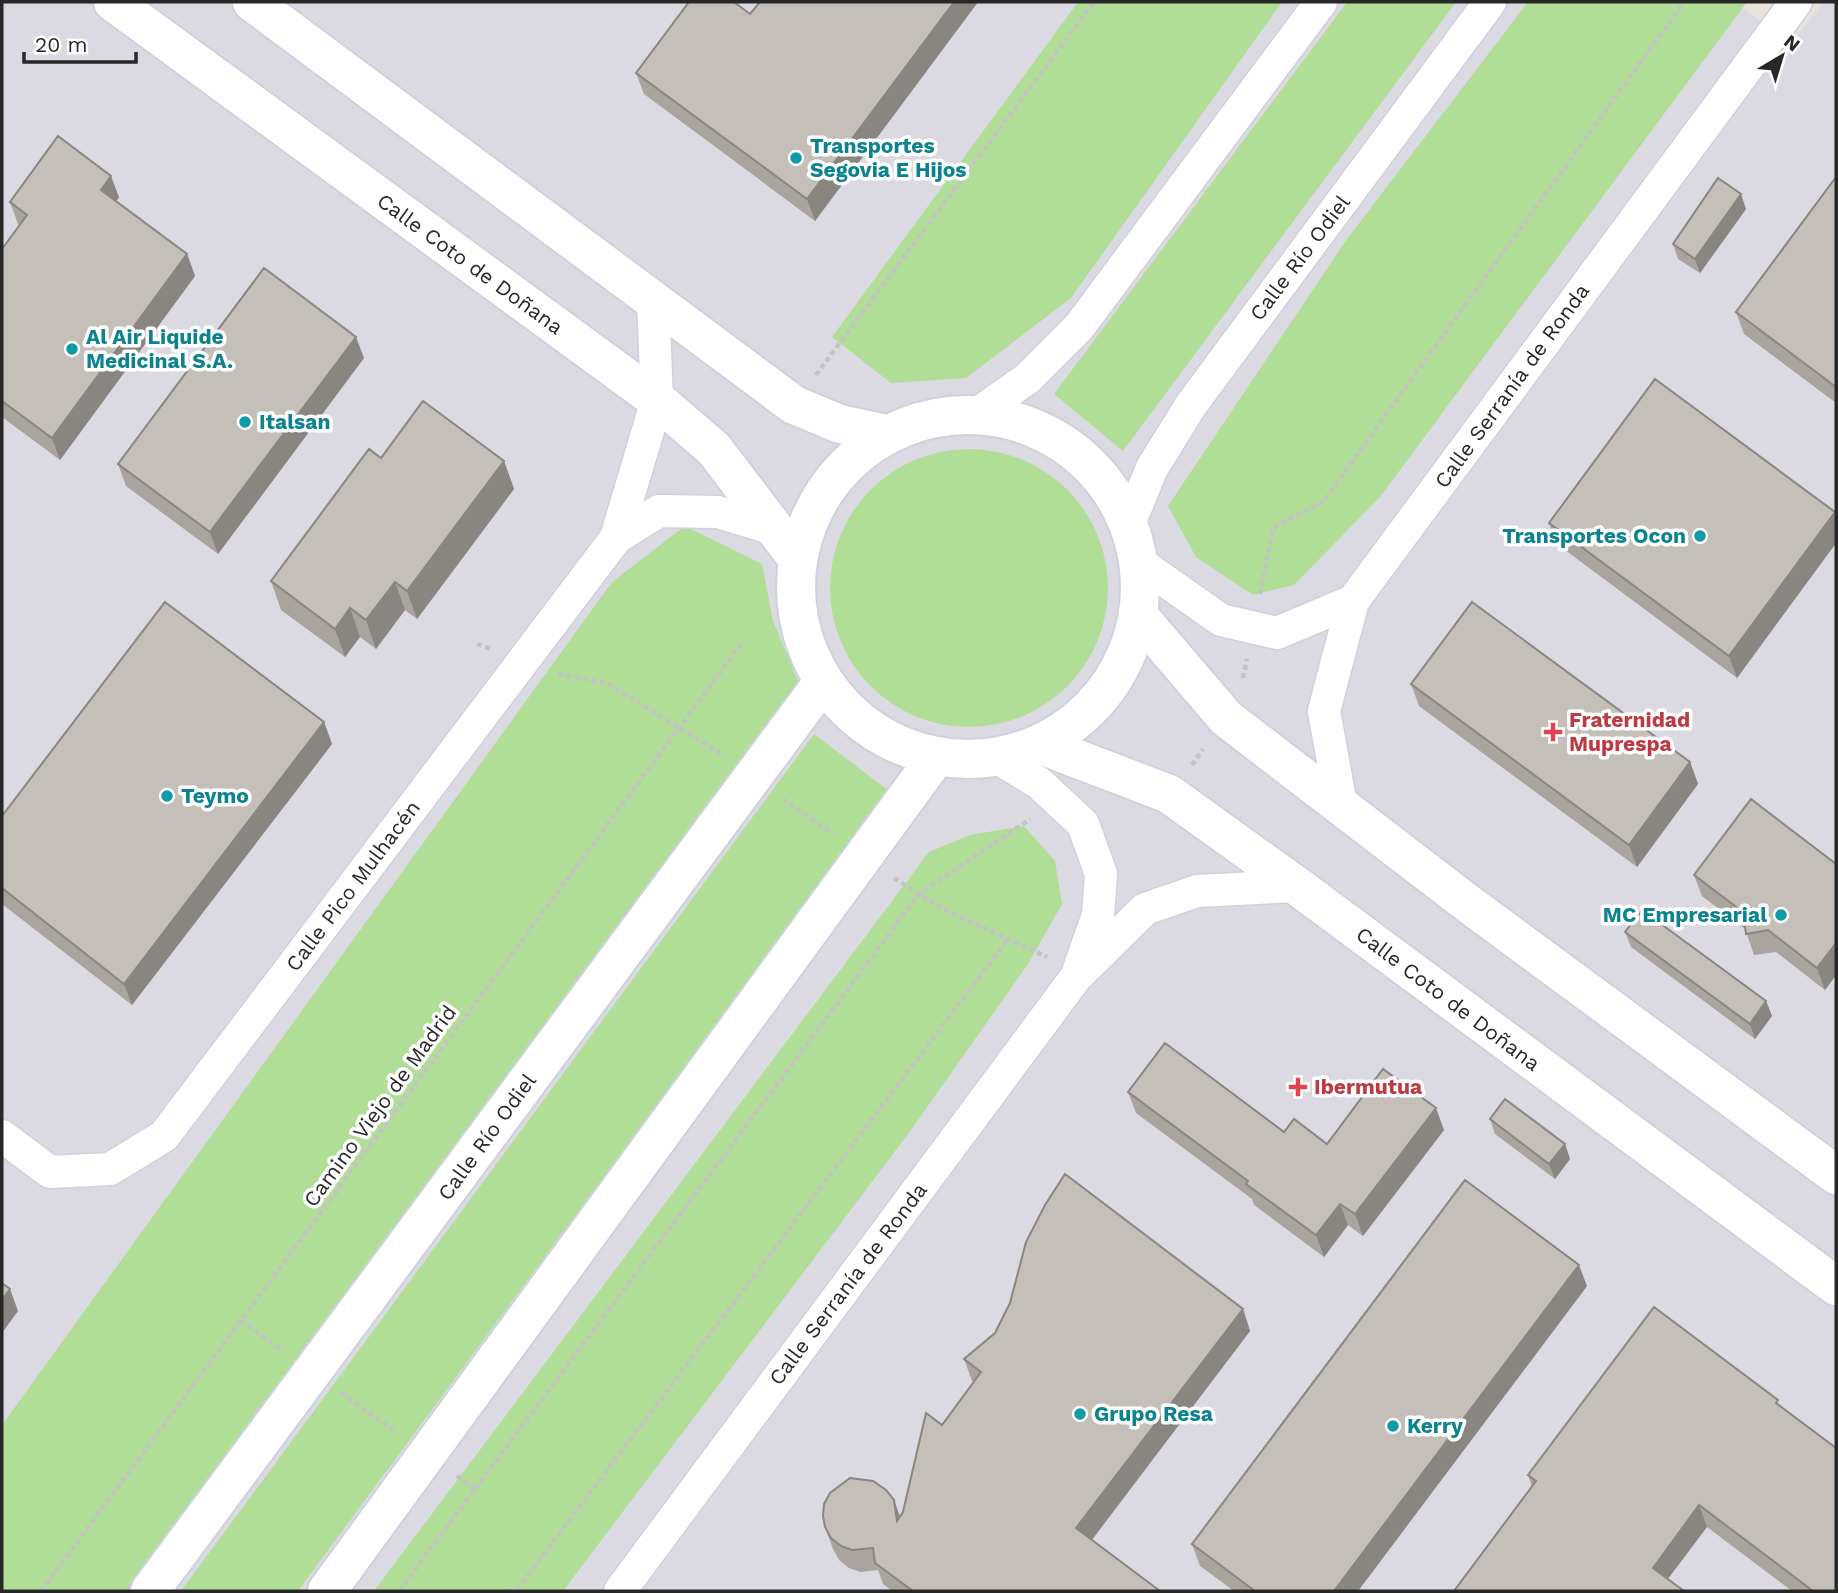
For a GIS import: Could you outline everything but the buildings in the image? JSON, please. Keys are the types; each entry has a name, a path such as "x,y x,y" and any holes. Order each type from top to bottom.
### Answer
{"street":[{"name":"Calle Coto de Doñana","path":"113,2 657,400 714,449 786,543"},
{"path":"252,2 794,405 840,424 886,435"},
{"path":"977,414 1028,378 1079,327 1321,2"},
{"name":"Calle Río Odiel","path":"1129,524 1152,468 1191,405 1490,2"},
{"name":"Calle Serranía de Ronda","path":"1341,805 1324,711 1353,601 1796,2"},
{"name":"Calle Pico Mulhacén","path":"616,538 657,400 653,299"},
{"path":"977,414 1025,424 1069,447 1105,481 1129,524 1140,563 1139,616 1127,656 1106,693 1077,723 1041,745 998,758 936,758 892,743 853,717 823,682 798,623 786,543 808,520 827,486 853,457 886,435 930,418 977,414"},
{"name":"Calle Pico Mulhacén","path":"2,1136 50,1172 110,1169 164,1136 616,538 659,510 718,512 786,543"},
{"path":"1140,563 1221,620 1277,633 1353,601"},
{"path":"1139,616 1226,718 1466,902 1836,1175"},
{"name":"Calle Río Odiel","path":"150,1591 823,682"},
{"name":"Calle Coto de Doñana","path":"1041,745 1169,794 1836,1286"},
{"path":"327,1591 936,758"},
{"path":"998,758 1039,783 1083,824 1101,874 1098,915 1076,977"},
{"path":"1076,977 1145,909 1197,891 1297,886"},
{"name":"Calle Serranía de Ronda","path":"620,1591 1076,977"}],"path":[{"path":"794,405 1094,2"},
{"path":"1259,602 1273,528 1323,502 1684,2"},
{"name":"Camino Viejo de Madrid","path":"41,1591 744,640"},
{"path":"1240,690 1248,656"},
{"path":"554,673 607,683 643,707 680,726 730,760"},
{"path":"782,799 838,838"},
{"path":"399,1591 919,894 1038,814"},
{"path":"887,873 943,909 1047,957"},
{"path":"508,1591 519,1587 1008,939"},
{"path":"241,1321 284,1352"},
{"path":"336,1389 401,1435"}],"shaded area":[{"path":"2,2 1735,2 1791,43 1824,2 1836,2 1836,1591 2,1591"}],"green space":[{"path":"1078,2 1282,2 1071,298 966,378 891,383 832,337"},
{"path":"1347,2 1456,2 1123,451 1054,394"},
{"path":"1528,2 1747,2 1380,497 1294,585 1253,595 1196,557 1168,506 1347,239"},
{"path":"969,449 996,452 1022,460 1046,473 1067,490 1084,511 1097,535 1105,561 1108,588 1105,615 1097,641 1084,665 1067,686 1046,703 1022,716 996,724 969,727 942,724 916,716 892,703 871,686 854,665 841,641 833,615 830,588 833,561 841,535 854,511 871,490 892,473 916,460 942,452"},
{"path":"685,526 762,564 773,621 799,683 130,1591 2,1591 2,1425 612,582"},
{"path":"814,734 889,791 298,1591 181,1591"},
{"path":"1024,826 1055,861 1062,904 1028,964 911,1130 563,1591 374,1591 929,852 970,835"}],"place":[{"name":"Transportes Segovia E Hijos","path":"796,158"},
{"name":"Al Air Liquide Medicinal S.A.","path":"72,349"},
{"name":"Italsan","path":"245,422"},
{"name":"Transportes Ocon","path":"1700,536"},
{"name":"Fraternidad Muprespa","path":"1553,732"},
{"name":"Teymo","path":"167,796"},
{"name":"MC Empresarial","path":"1781,915"},
{"name":"Ibermutua","path":"1298,1087"},
{"name":"Grupo Resa","path":"1080,1414"},
{"name":"Kerry","path":"1393,1426"}]}
